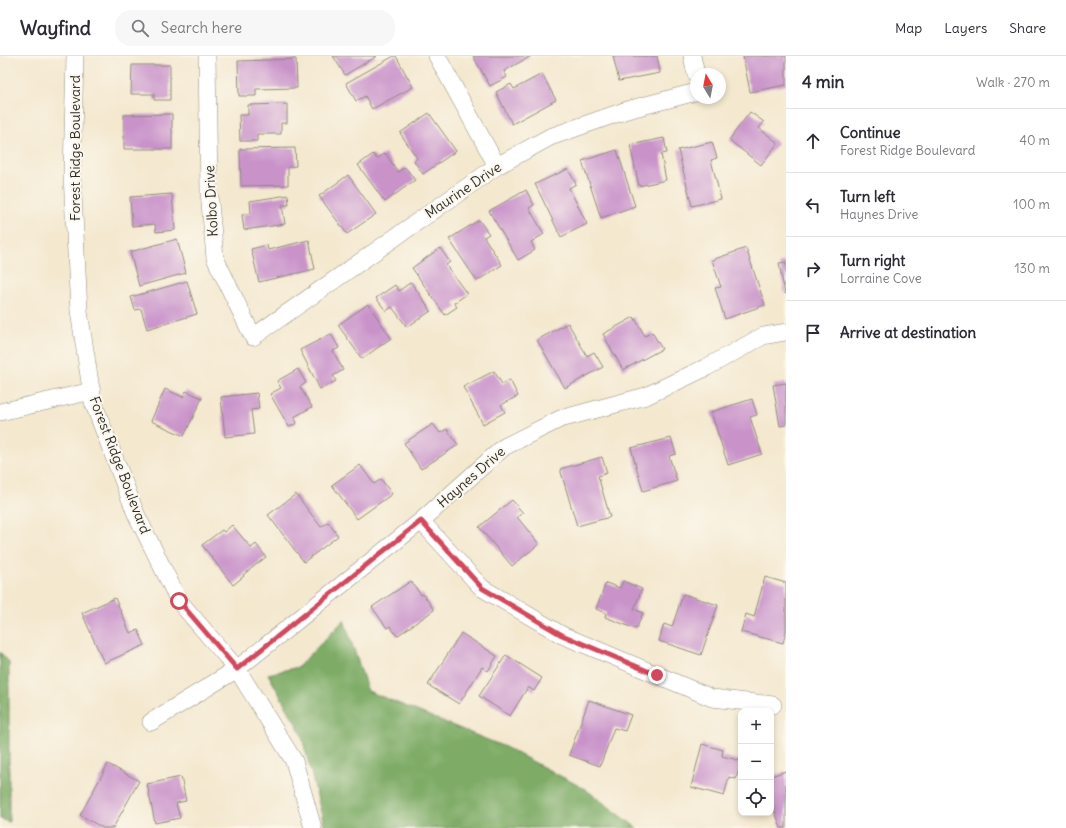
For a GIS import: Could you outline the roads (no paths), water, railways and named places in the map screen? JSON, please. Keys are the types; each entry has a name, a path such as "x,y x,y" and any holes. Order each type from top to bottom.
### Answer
{"street":[{"name":"Forest Ridge Boulevard","path":"75,56 72,176 79,311 93,402 136,514 179,601 237,669 294,761 313,828"},
{"name":"Kolbo Drive","path":"207,56 209,192 215,258 253,337"},
{"path":"436,56 497,166"},
{"path":"692,56 695,68"},
{"name":"Maurine Drive","path":"253,337 497,166 550,138 628,110 690,94"},
{"name":"Haynes Drive","path":"151,722 237,669 421,521 504,447 560,419 646,396 763,336 786,332"},
{"path":"0,412 92,391"},
{"path":"421,521 482,588 562,635 712,698 773,705"}]}
